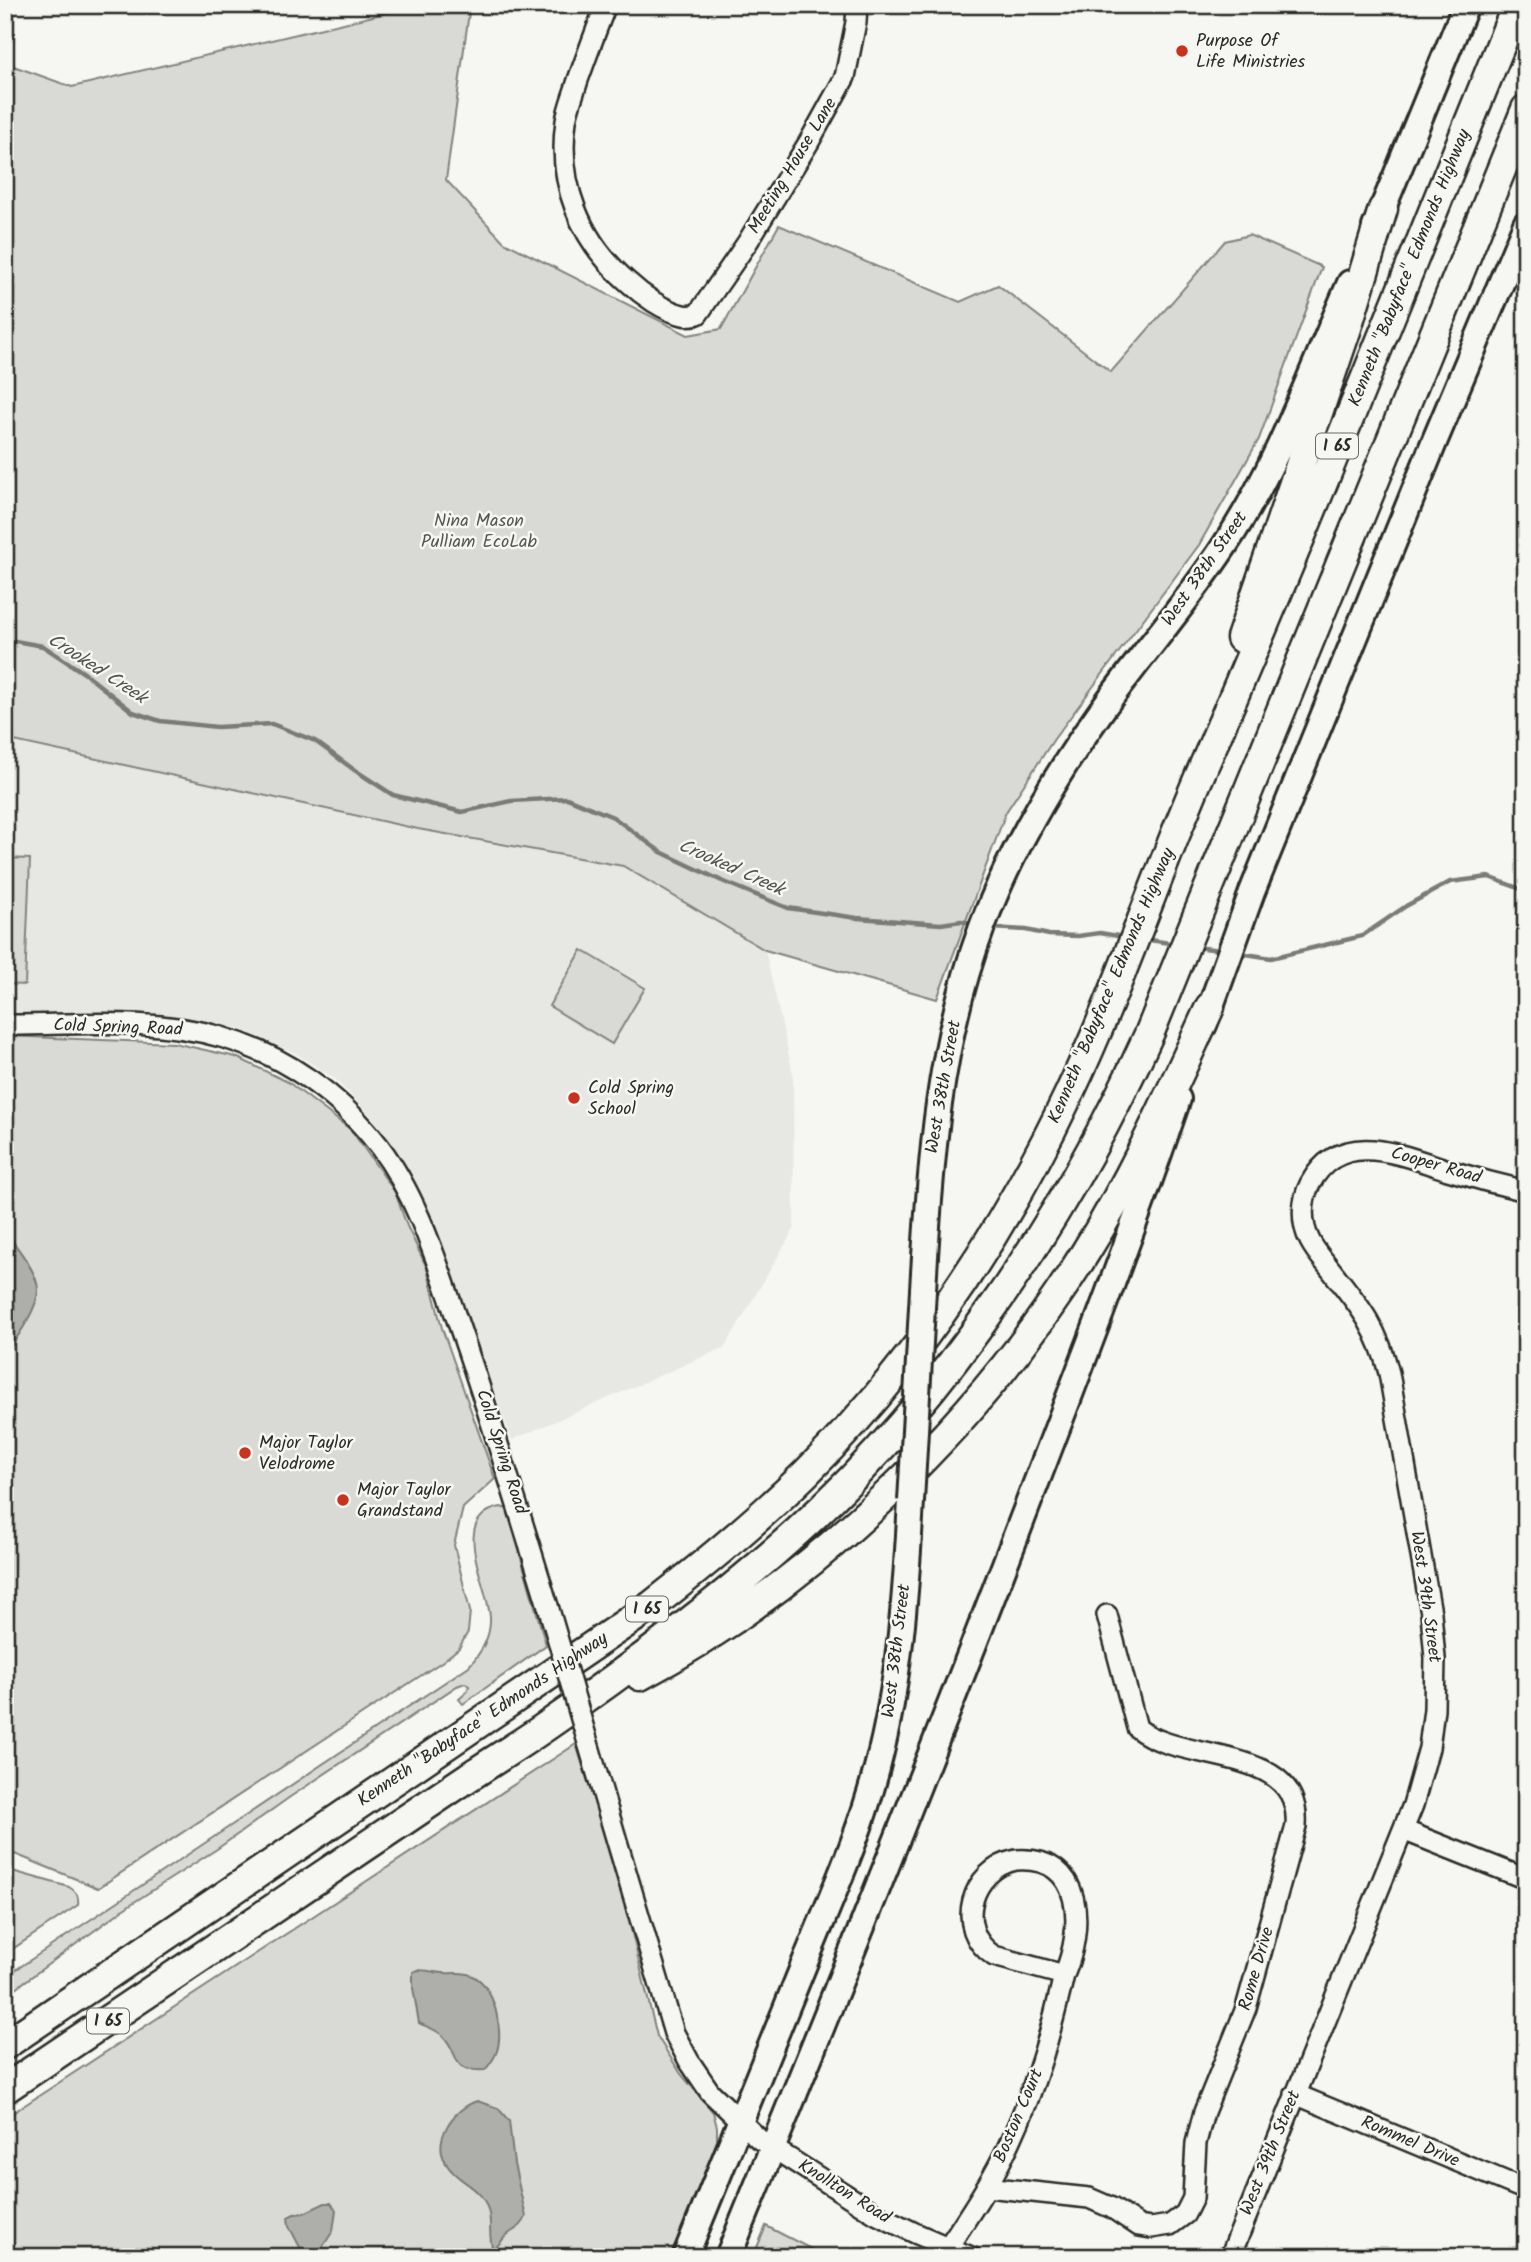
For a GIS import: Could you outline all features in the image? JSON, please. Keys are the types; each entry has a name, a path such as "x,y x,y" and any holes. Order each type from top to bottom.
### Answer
{"highway":[{"name":"Kenneth \"Babyface\" Edmonds Highway","path":"5,2045 625,1625 713,1557 786,1492 838,1439 927,1331 978,1258 1025,1180 1071,1089 1246,671 1517,5"},
{"name":"I 65","path":"5,2089 446,1791 547,1726 693,1619 769,1557 841,1488 913,1410 1000,1297 1055,1213 1093,1147 1123,1090 1161,1005 1526,109"},
{"path":"1198,781 1234,657 1347,327 1383,209"},
{"path":"547,1726 675,1658 769,1593 861,1518 946,1435 1017,1350 1085,1253 1144,1148 1210,1007"}],"main road":[{"name":"West 38th Street","path":"685,2257 854,1840 877,1768 889,1716 900,1645 936,1113 949,1043 982,928 1006,870 1032,818 1064,765 1101,710 1211,567 1241,520 1283,439 1383,209 1466,5"},
{"path":"727,2257 766,2143 887,1869 1136,1223 1252,892 1435,440 1526,224"}],"street":[{"name":"Meeting House Lane","path":"606,5 570,101 566,120 563,151 568,189 573,207 588,236 615,271 639,291 684,316 698,314 747,243 809,142 845,77 855,32 857,5"},
{"name":"Cold Spring Road","path":"5,1025 83,1023 158,1026 220,1037 256,1049 306,1075 346,1108 379,1146 402,1184 428,1237 490,1416 670,2021 679,2044 702,2082 740,2123 766,2143"},
{"name":"Cooper Road","path":"1313,1179 1330,1160 1347,1152 1367,1149 1398,1154 1526,1191"},
{"name":"West 39th Street","path":"1230,2257 1403,1830 1421,1780 1434,1716 1436,1658 1431,1614 1385,1360 1380,1341 1368,1318 1309,1240 1303,1215 1307,1190 1313,1179"},
{"name":"Rome Drive","path":"986,2187 1089,2198 1112,2208 1139,2226 1152,2228 1170,2225 1185,2214 1193,2198 1196,2143 1204,2112 1246,2008 1296,1826 1295,1806 1290,1794 1283,1783 1268,1771 1163,1743 1137,1728 1107,1615"},
{"path":"1403,1830 1526,1879"},
{"name":"Boston Court","path":"948,2247 1011,2142 1051,2033 1064,1975 1072,1957 1077,1926 1075,1906 1064,1876 1047,1864 1029,1859 1010,1861 992,1870 983,1879 972,1902 971,1915 978,1939 985,1950 994,1956 1064,1975"},
{"name":"Rommel Drive","path":"1295,2094 1526,2190"},
{"name":"Knollton Road","path":"766,2143 876,2214 971,2257"}],"shaded area":[{"name":"Cold Spring School","path":"5,739 418,829 623,866 765,950 793,1074 794,1229 725,1347 512,1440 421,1193 373,1118 335,1079 295,1053 238,1028 175,1018 5,1014"},
{"path":"5,1231 30,1267 38,1290 30,1315 5,1355"},
{"path":"418,1970 469,1974 487,1989 498,2021 499,2042 496,2054 485,2070 473,2070 460,2065 443,2036 419,2023 413,1988 413,1972"},
{"path":"477,2101 498,2108 509,2121 514,2164 526,2217 520,2226 493,2249 488,2208 477,2192 451,2171 443,2155 442,2146 443,2136 453,2118"},
{"path":"331,2203 336,2210 333,2231 316,2257 305,2257 289,2226 288,2217"}],"green space":[{"name":"Nina Mason Pulliam EcoLab","path":"420,5 470,5 446,180 504,242 688,335 721,329 779,225 960,302 998,285 1111,372 1225,241 1249,235 1322,267 1259,439 1199,545 1054,739 1006,812 937,999 765,950 623,866 418,829 5,739 5,63 72,87"},
{"path":"5,858 30,859 25,985 5,984"},
{"path":"582,950 645,988 612,1044 549,1006"},
{"name":"Major Taylor Velodrome","path":"5,1036 174,1043 236,1057 288,1082 351,1130 395,1192 407,1226 427,1268 442,1328 495,1479 463,1508 454,1545 470,1611 468,1632 459,1648 98,1888 5,1850"},
{"path":"501,1507 507,1509 546,1645 463,1704 459,1699 469,1686 465,1683 457,1686 128,1906 5,1996 5,1977 469,1666 484,1644 490,1625 488,1604 475,1554 476,1524 485,1513"},
{"path":"576,1744 632,1933 657,2036 681,2074 713,2112 717,2127 717,2148 674,2257 5,2257 5,2118"},
{"path":"5,1869 69,1887 77,1895 78,1905 5,1954"},
{"path":"766,2226 815,2251 813,2257 753,2257"}],"waterway":[{"name":"Crooked Creek","path":"5,643 15,641 43,646 84,673 133,712 160,721 217,727 272,724 315,741 393,795 462,812 511,801 567,798 613,817 661,852 788,908 857,918 941,924 961,921 975,924"},
{"name":"Crooked Creek","path":"1240,953 1271,958 1362,936 1406,906 1450,882 1489,877 1526,891"},
{"name":"Crooked Creek","path":"991,928 1026,930 1049,935 1078,936 1100,933 1124,937"},
{"name":"Crooked Creek","path":"1143,939 1176,944"},
{"name":"Crooked Creek","path":"1195,947 1221,950"}],"place":[{"name":"Purpose Of Life Ministries","path":"1182,51"},
{"name":"Cold Spring School","path":"574,1098"},
{"name":"Major Taylor Velodrome","path":"245,1453"},
{"name":"Major Taylor Grandstand","path":"343,1500"}]}
